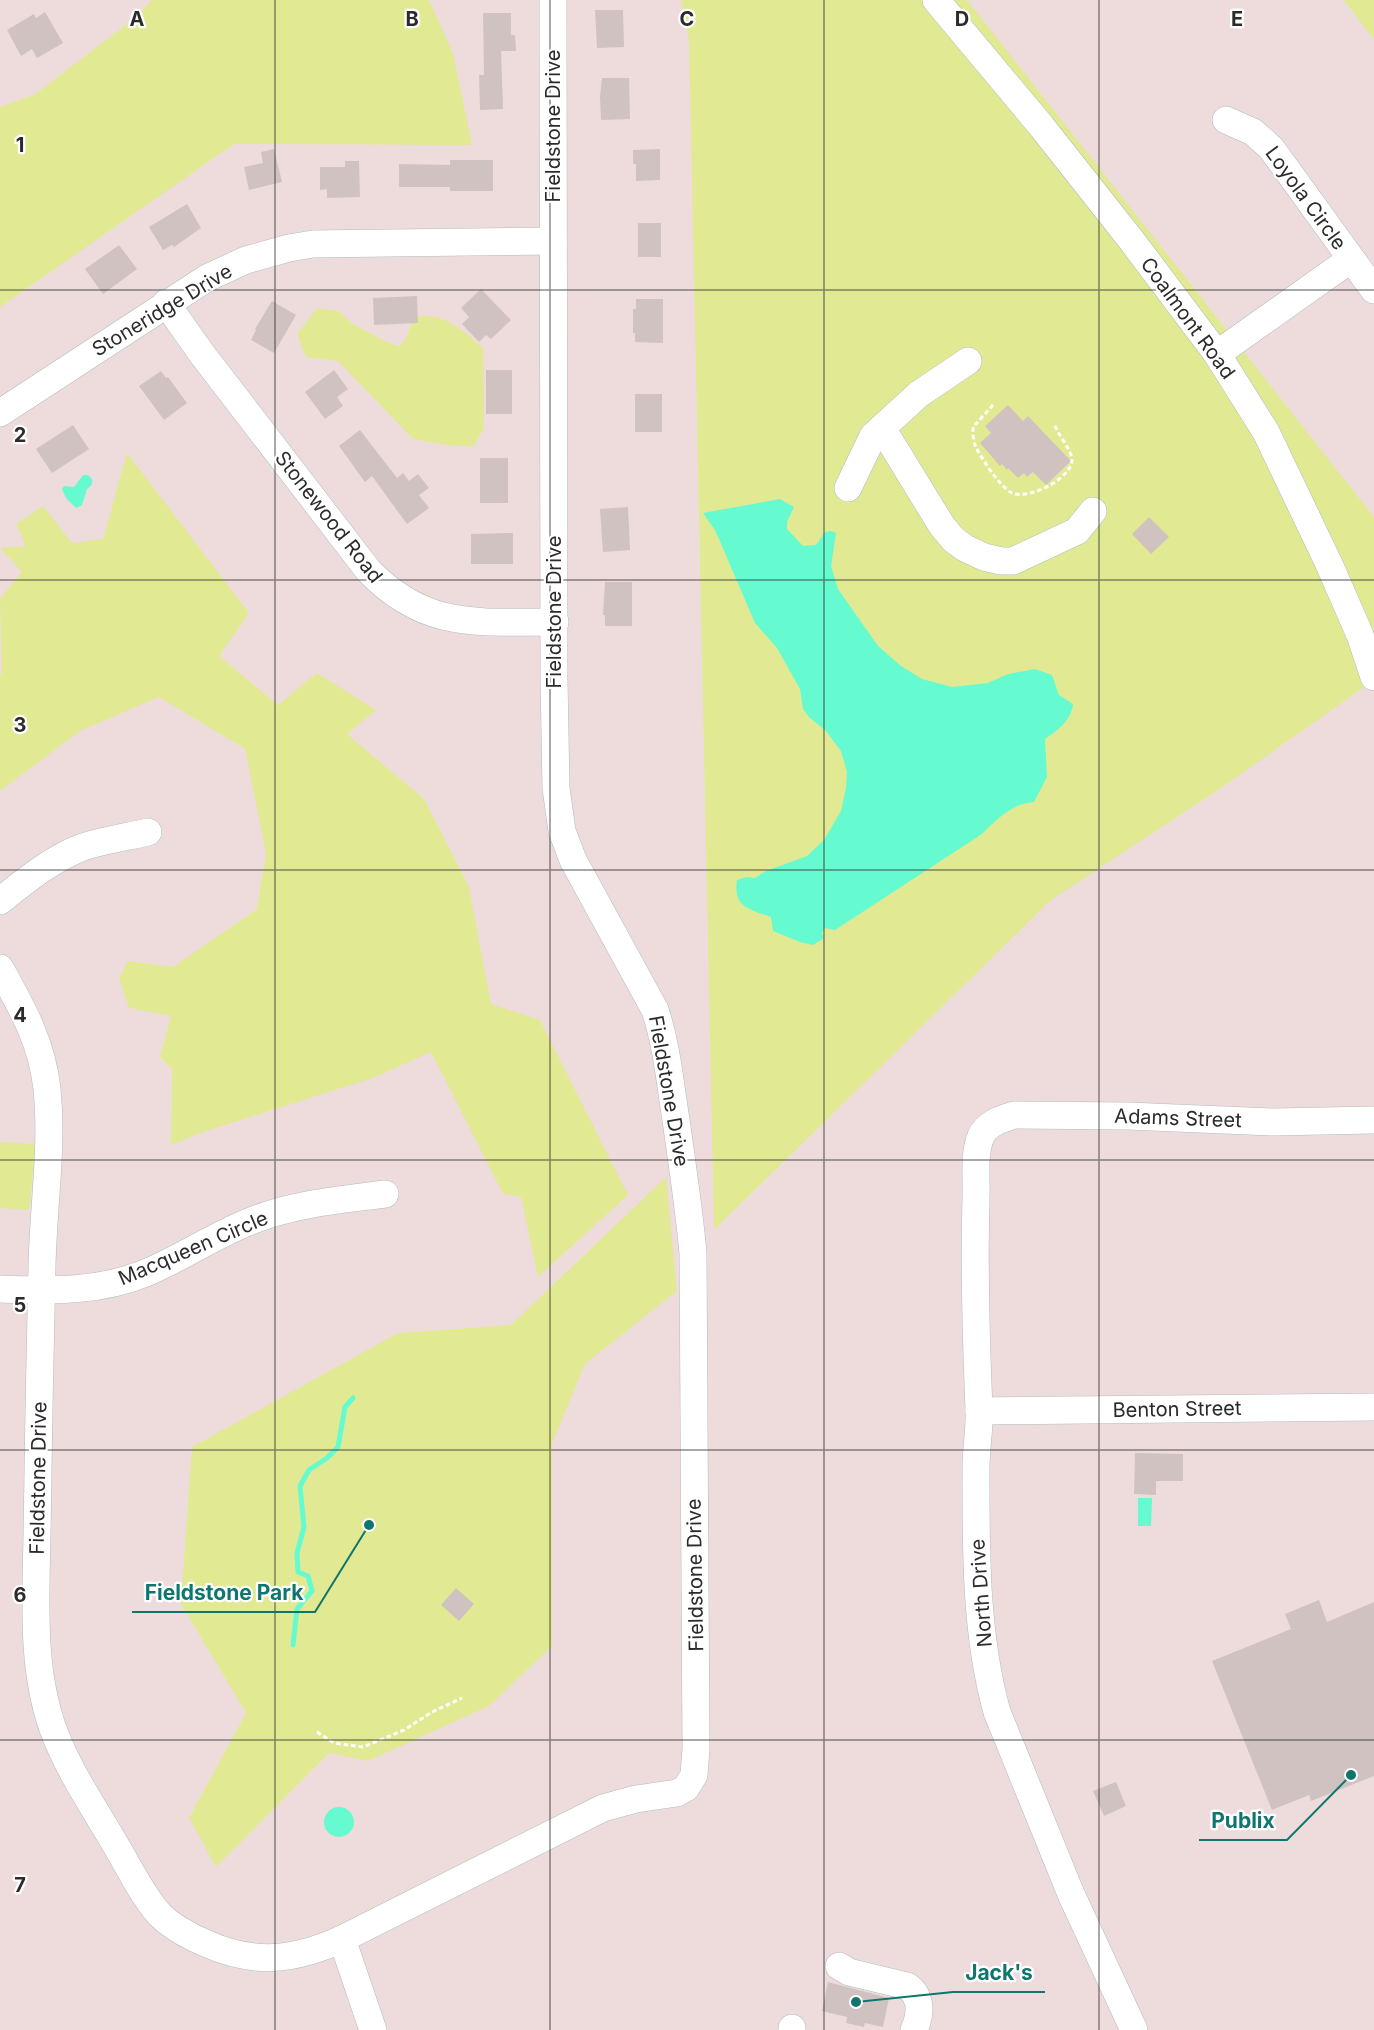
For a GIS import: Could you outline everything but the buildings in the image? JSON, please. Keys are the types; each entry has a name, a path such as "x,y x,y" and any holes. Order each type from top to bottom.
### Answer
{"street":[{"name":"Fieldstone Drive","path":"0,968 40,1048 45,1074 48,1115 42,1291 37,1642 40,1678 54,1730 79,1782 137,1884 161,1916 189,1936 224,1952 252,1958 285,1957 307,1953 342,1939 603,1808 636,1798 677,1793 690,1783 694,1775 696,1749 696,1583 693,1253 688,1198 664,1041 656,1010 573,860 562,831 556,788 553,0"},
{"name":"Coalmont Road","path":"936,0 1042,127 1217,354 1266,432 1329,564 1360,635 1374,677"},
{"name":"Loyola Circle","path":"1226,120 1253,132 1271,148 1374,290"},
{"name":"Stoneridge Drive","path":"0,413 207,278 269,253 297,247 340,243 554,241"},
{"path":"1217,354 1351,259"},
{"name":"Stonewood Road","path":"166,303 202,354 346,542 384,587 422,610 456,620 555,622"},
{"path":"848,488 873,436 919,394 968,361"},
{"path":"882,428 942,526 954,540 984,557 1013,561 1077,531 1094,511"},
{"path":"0,901 55,861 84,846 148,832"},
{"name":"Adams Street","path":"986,1129 998,1120 1014,1115 1128,1116 1273,1122 1374,1120"},
{"name":"North Drive","path":"986,1129 981,1136 977,1151 976,1384 979,1411 976,1442 976,1550 980,1612 991,1690 997,1712 1071,1894 1134,2030"},
{"name":"Macqueen Circle","path":"0,1289 42,1291 83,1289 130,1279 251,1221 273,1213 316,1203 385,1194"},
{"name":"Benton Street","path":"979,1411 1374,1407"},
{"path":"342,1939 374,2030"},
{"path":"839,1966 849,1972 907,1986 913,1990 918,1997 919,2004 914,2030"}],"path":[{"path":"993,405 973,427 975,443 979,453 999,481 1011,493 1023,495 1046,488 1062,478 1070,466 1071,454 1054,423"},
{"path":"317,1732 334,1743 363,1747 404,1730 432,1712 462,1698"}],"shaded area":[{"path":"152,0 429,0 453,53 472,145 234,144 0,307 0,107 34,95 136,17"},
{"path":"681,0 967,0 1374,517 1374,680 1224,786 1051,900 714,1230 689,40"},
{"path":"1344,0 1374,0 1374,40"},
{"path":"317,308 339,311 351,323 399,346 405,340 414,318 424,316 443,319 460,329 483,348 484,428 474,446 451,446 413,439 338,361 306,357 297,334"},
{"path":"127,453 249,613 219,656 278,705 317,673 376,710 347,734 424,799 469,887 491,1004 540,1020 628,1195 538,1277 521,1197 503,1194 431,1052 373,1078 200,1133 171,1145 172,1069 160,1057 171,1016 129,1008 119,978 128,961 173,967 257,909 266,853 245,749 159,697 80,731 0,791 0,675 2,673 0,598 22,572 0,548 26,546 16,524 43,506 72,543 103,539"},
{"path":"83,475 88,475 92,483 87,489 82,505 76,508 66,498 62,489 64,486 74,487"},
{"path":"780,499 794,507 787,522 787,529 803,546 816,545 825,532 836,533 831,566 838,589 878,646 901,666 922,679 952,687 988,683 1008,674 1035,669 1052,675 1059,695 1073,704 1067,720 1045,739 1047,777 1034,802 1019,805 1006,813 982,834 835,930 825,928 822,933 824,938 813,945 773,931 771,917 744,906 740,901 736,889 737,880 746,877 755,878 766,871 807,856 824,840 841,811 847,772 841,751 826,731 803,709 800,689 777,648 755,623 715,530 703,513"},
{"path":"0,1142 36,1144 29,1210 0,1208"},
{"path":"666,1177 677,1291 585,1364 552,1444 552,1646 489,1706 368,1761 329,1753 216,1867 189,1818 246,1713 181,1604 192,1447 398,1333 511,1325"},
{"path":"1138,1498 1152,1498 1151,1526 1138,1526"},
{"path":"339,1807 350,1811 354,1822 350,1833 339,1837 328,1833 324,1822 328,1811"}],"waterway":[{"path":"293,1645 297,1609 312,1591 308,1576 298,1572 297,1553 304,1527 300,1486 309,1470 338,1447 345,1407 353,1398"}],"place":[{"name":"Fieldstone Park","path":"369,1525"},
{"name":"Publix","path":"1351,1775"},
{"name":"Jack's","path":"856,2002"}]}
